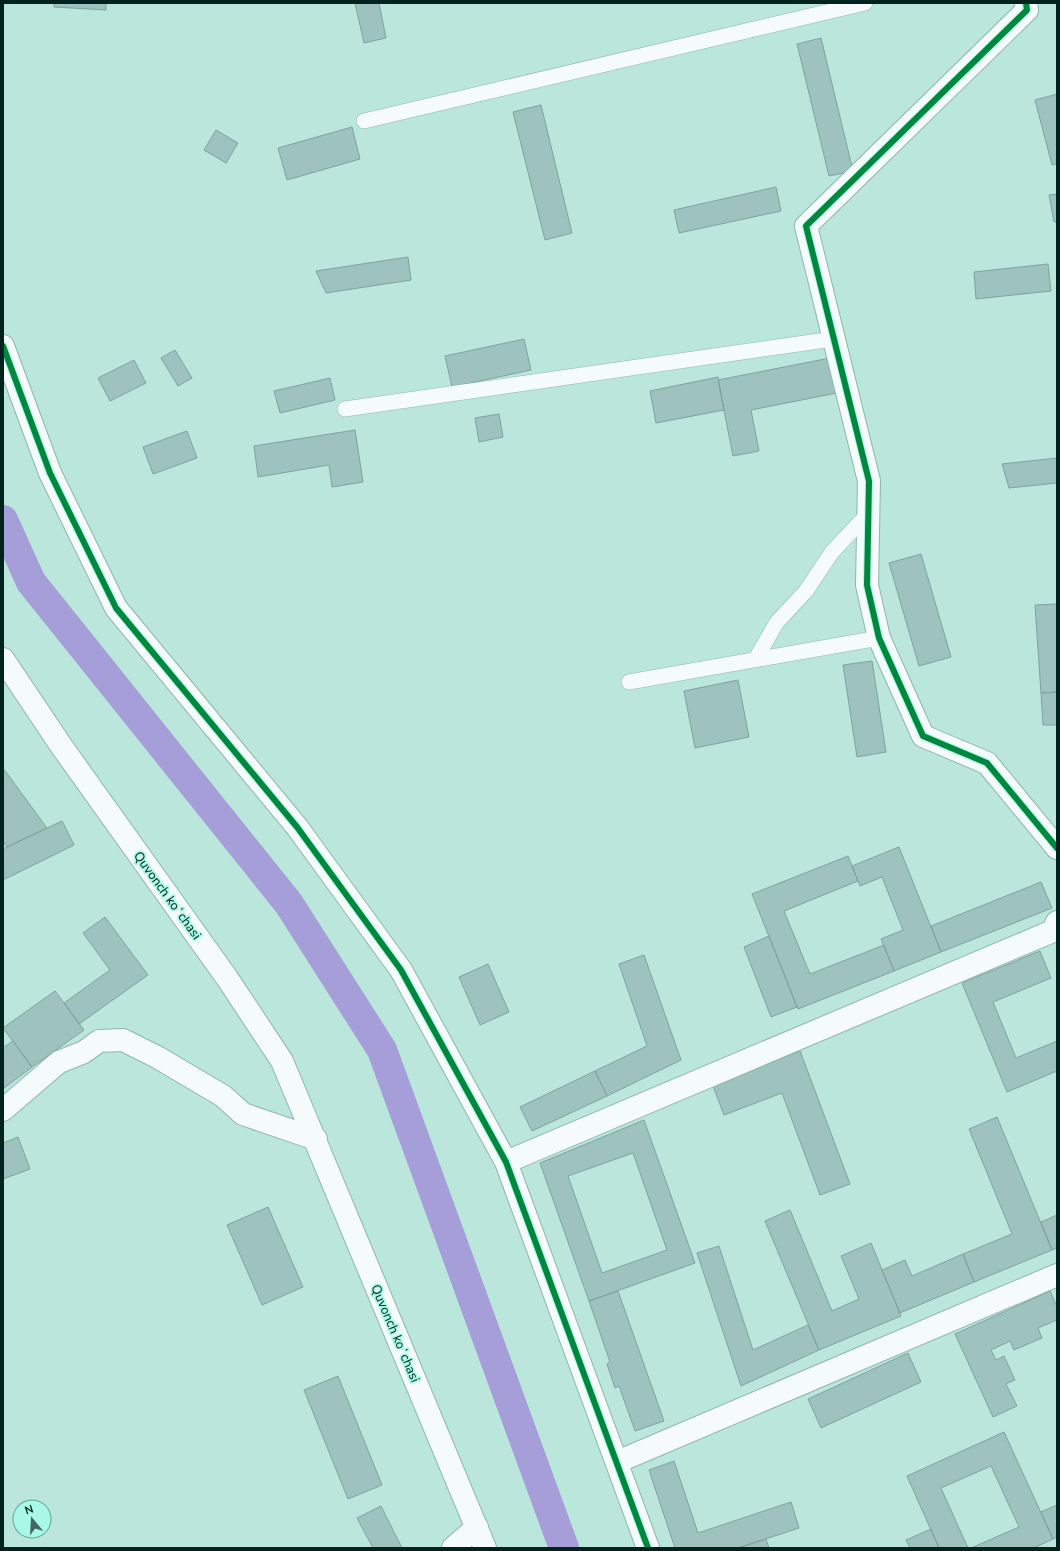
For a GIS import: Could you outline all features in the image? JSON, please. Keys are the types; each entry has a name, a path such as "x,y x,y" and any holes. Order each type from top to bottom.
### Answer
{"street":[{"path":"1026,3 1027,10 806,226 869,481 867,585 879,638 923,736 987,763 1057,848"},
{"path":"3,346 50,473 116,608 297,827 401,970 506,1162 648,1548"},
{"name":"Quvonch koʻchasi","path":"3,659 62,747 227,978 282,1061 316,1139 485,1548"},
{"path":"506,1162 1053,931 1057,922"},
{"path":"3,1110 59,1062 84,1052 99,1041 123,1040 157,1057 217,1092 243,1114 316,1139"},
{"path":"617,1462 1057,1275"},
{"path":"453,1548 477,1527"}],"lane":[{"path":"364,121 866,3"},
{"path":"346,409 833,339"},
{"path":"754,660 777,622 806,591 832,552 868,514"},
{"path":"629,682 879,638"}],"building":[{"path":"54,3 106,3 106,10 54,7"},
{"path":"355,3 379,3 386,38 364,43"},
{"path":"821,38 853,171 829,176 797,44"},
{"path":"1057,94 1057,164 1052,165 1035,100"},
{"path":"541,105 572,233 545,240 513,112"},
{"path":"352,127 360,159 287,180 278,148"},
{"path":"216,130 238,143 226,163 204,150"},
{"path":"776,187 781,211 679,233 674,210"},
{"path":"1057,194 1057,222 1054,222 1049,195"},
{"path":"408,257 411,280 326,293 316,271"},
{"path":"1048,264 1051,291 976,299 974,272"},
{"path":"524,339 531,370 452,387 445,356"},
{"path":"175,350 192,378 178,386 161,358"},
{"path":"835,357 842,392 751,410 759,451 733,456 718,380"},
{"path":"134,360 146,383 110,401 98,378"},
{"path":"718,377 724,410 656,423 650,391"},
{"path":"330,378 335,400 280,413 274,391"},
{"path":"499,414 503,437 479,442 475,418"},
{"path":"355,430 363,482 332,487 329,465 258,477 254,446"},
{"path":"187,431 197,458 153,474 143,447"},
{"path":"1057,458 1057,483 1009,488 1002,464"},
{"path":"921,554 951,657 919,666 889,563"},
{"path":"1057,604 1057,692 1041,693 1035,605"},
{"path":"872,661 886,752 857,757 843,665"},
{"path":"738,680 749,737 695,748 684,691"},
{"path":"1057,692 1057,725 1043,725 1041,693"},
{"path":"3,768 47,828 7,847 3,841"},
{"path":"62,821 74,845 3,880 3,849"},
{"path":"899,847 941,952 894,971 881,939 903,930 882,877 860,886 852,866"},
{"path":"848,856 858,881 784,911 810,974 884,945 894,971 798,1009 752,894"},
{"path":"1041,882 1052,908 941,952 931,926"},
{"path":"105,917 148,975 79,1024 64,1003 110,970 83,933"},
{"path":"769,936 797,1007 771,1017 744,947"},
{"path":"1040,951 1051,978 993,1002 1016,1058 1057,1041 1057,1071 1007,1092 962,983"},
{"path":"644,955 681,1060 607,1096 595,1071 647,1046 619,964"},
{"path":"488,964 509,1012 480,1025 459,977"},
{"path":"55,991 84,1030 32,1067 3,1028"},
{"path":"13,1041 32,1067 3,1089 3,1048"},
{"path":"800,1051 850,1184 820,1195 782,1093 724,1115 710,1078 739,1074"},
{"path":"595,1071 607,1096 532,1131 520,1107"},
{"path":"997,1117 1052,1250 974,1282 963,1254 1012,1234 969,1129"},
{"path":"644,1120 695,1263 589,1301 540,1163","holes":["633,1153 667,1250 602,1273 568,1176"]},
{"path":"18,1137 30,1169 3,1179 3,1143"},
{"path":"268,1207 303,1287 262,1305 227,1225"},
{"path":"790,1210 832,1311 859,1299 841,1256 871,1243 901,1316 819,1350 765,1221"},
{"path":"1057,1215 1057,1248 1052,1250 1041,1222"},
{"path":"719,1246 753,1350 808,1325 819,1350 741,1386 697,1253"},
{"path":"963,1254 974,1282 900,1313 882,1270 905,1260 912,1276"},
{"path":"618,1291 664,1421 635,1431 619,1386 615,1388 607,1364 610,1362 589,1301"},
{"path":"1050,1291 1057,1307 1057,1320 1038,1328 1042,1338 1014,1350 1010,1341 991,1350 996,1360 1004,1356 1015,1380 1006,1384 1017,1406 993,1417 955,1334"},
{"path":"908,1353 921,1382 821,1428 808,1399"},
{"path":"338,1376 382,1485 348,1499 304,1390"},
{"path":"1004,1432 1053,1539 1034,1548 971,1548 1019,1527 991,1466 941,1488 968,1548 939,1548 907,1476"},
{"path":"674,1461 698,1533 791,1502 799,1528 738,1548 675,1548 649,1470"},
{"path":"1057,1505 1057,1537 1053,1539 1041,1512"},
{"path":"381,1506 402,1548 373,1548 357,1518"},
{"path":"931,1529 939,1548 910,1548 906,1540"},
{"path":"766,1539 769,1548 738,1548"}],"waterway":[{"path":"3,520 31,582 289,904 382,1050 564,1548"}],"cycle path":[{"path":"1026,3 1027,10 806,226 869,481 867,585 879,638 923,736 987,763 1057,848"},
{"path":"3,346 50,473 116,608 297,827 401,970 506,1162 648,1548"}]}
